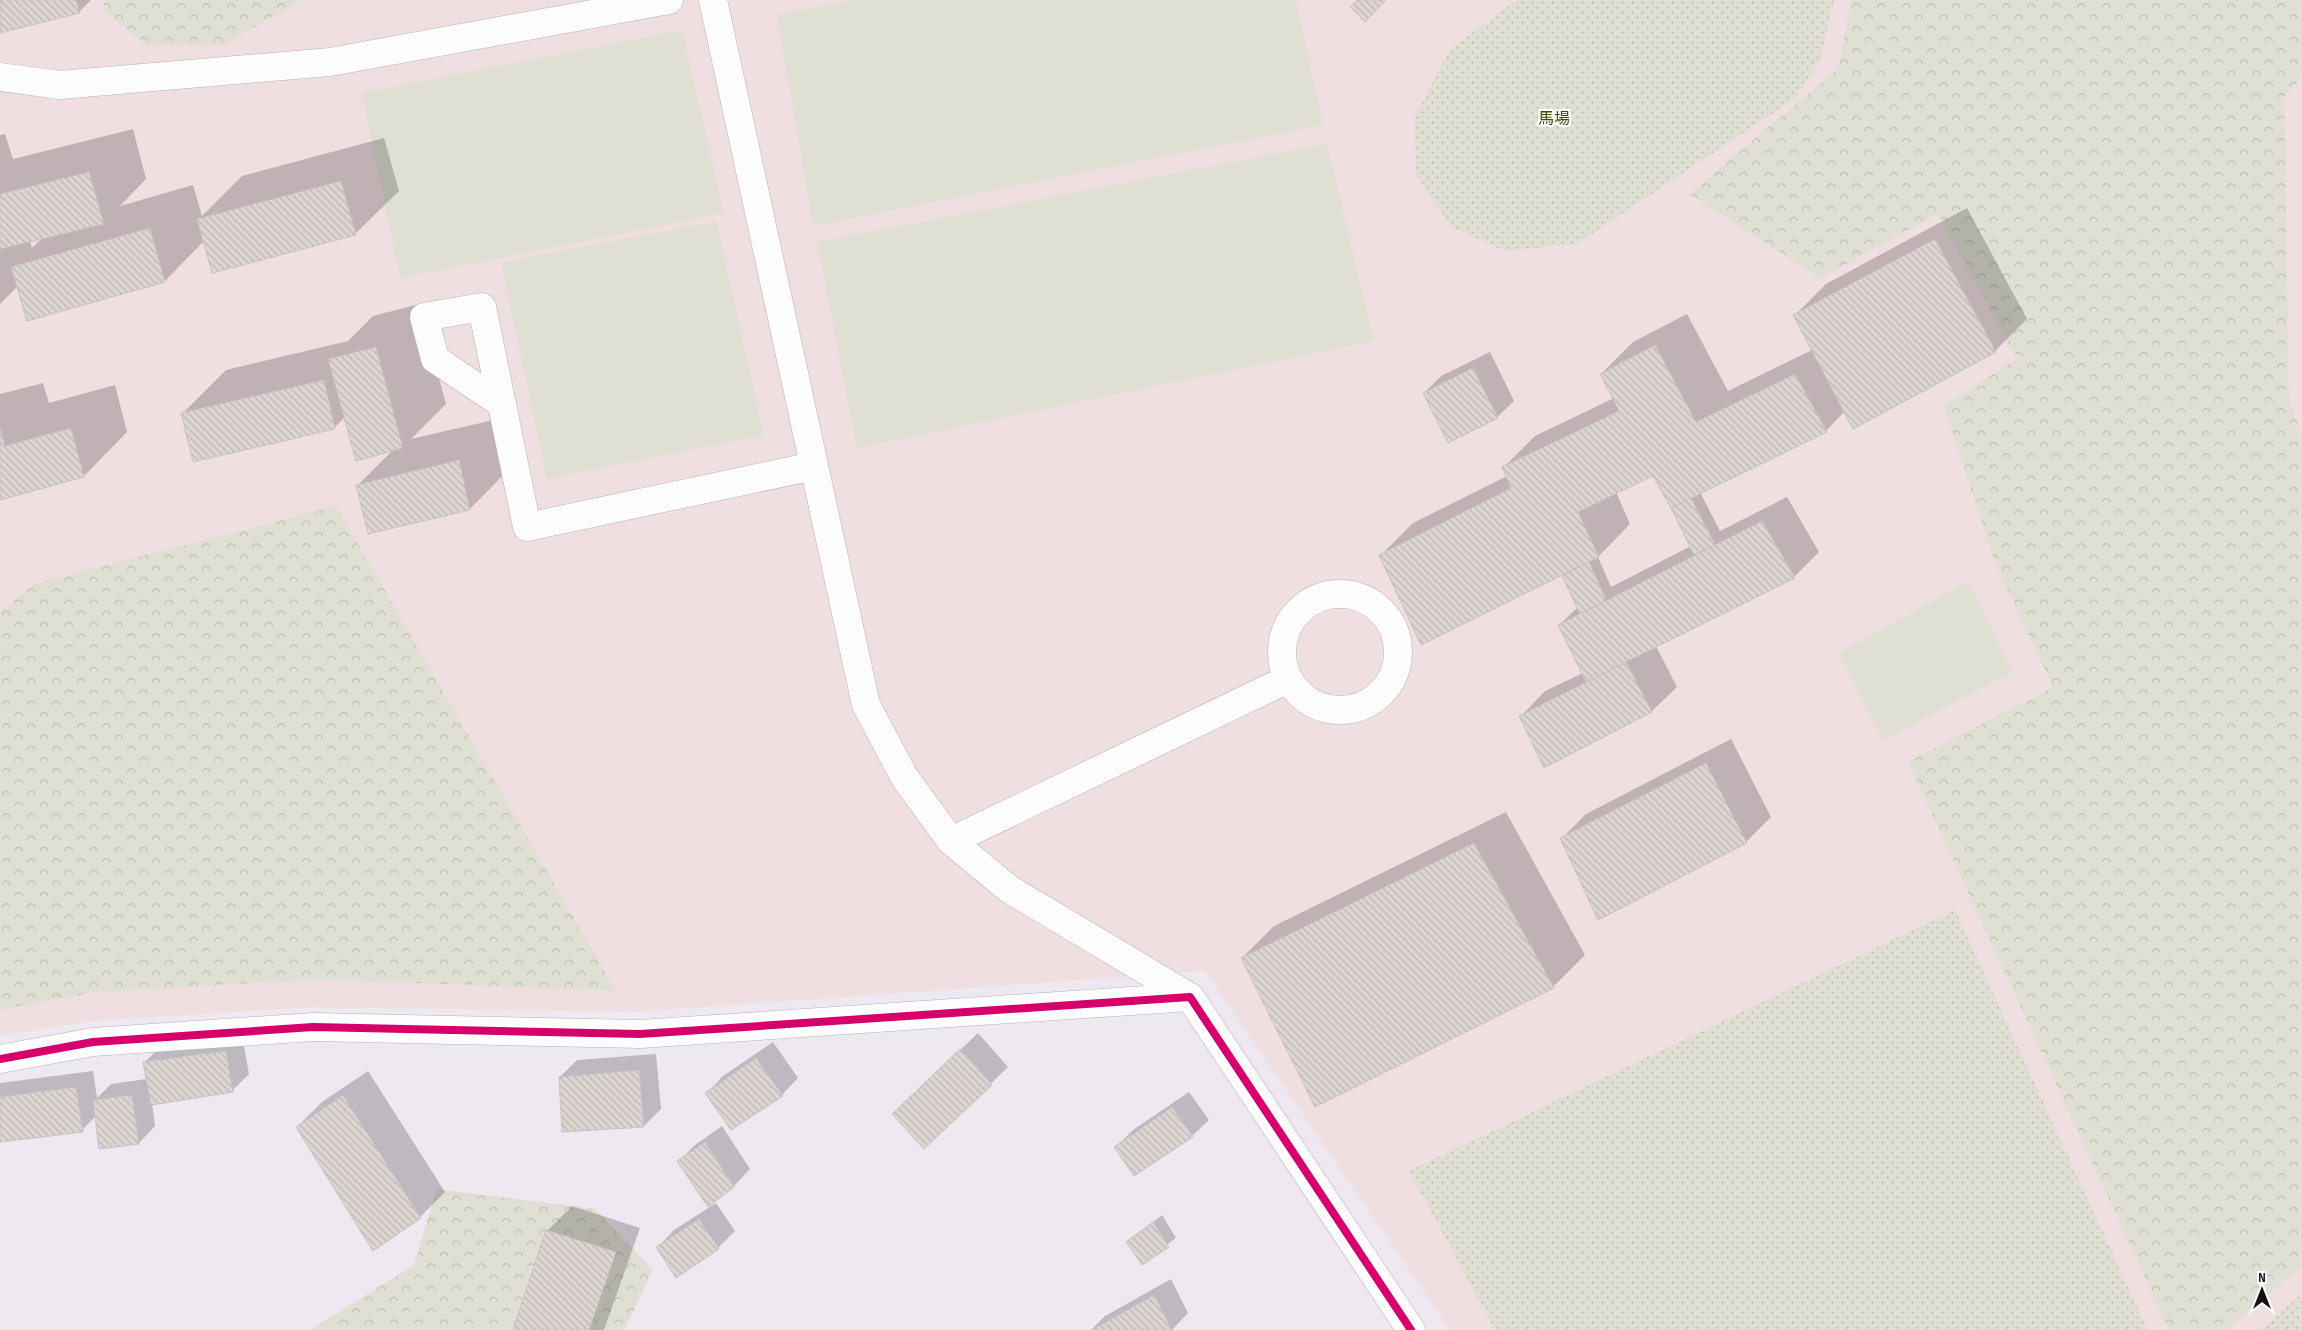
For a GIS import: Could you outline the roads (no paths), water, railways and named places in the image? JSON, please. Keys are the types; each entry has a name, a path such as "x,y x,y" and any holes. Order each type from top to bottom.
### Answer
{"street":[{"path":"0,77 60,85 330,62 669,0"},
{"path":"712,0 866,705 905,778 951,841 1009,888 1190,997 1411,1330"},
{"path":"502,404 435,359 424,317 482,307 527,527 814,466"},
{"path":"1343,594 1363,598 1380,609 1392,625 1398,643 1398,662 1392,679 1382,693 1367,704 1349,710 1331,710 1314,704 1298,693 1288,679 1282,659 1283,638 1291,620 1305,606 1323,596 1343,594"},
{"path":"951,841 1288,679"},
{"path":"0,1058 93,1042 313,1027 640,1034 1190,997"}],"park label":[{"name":"馬場","path":"1554,118"}]}
